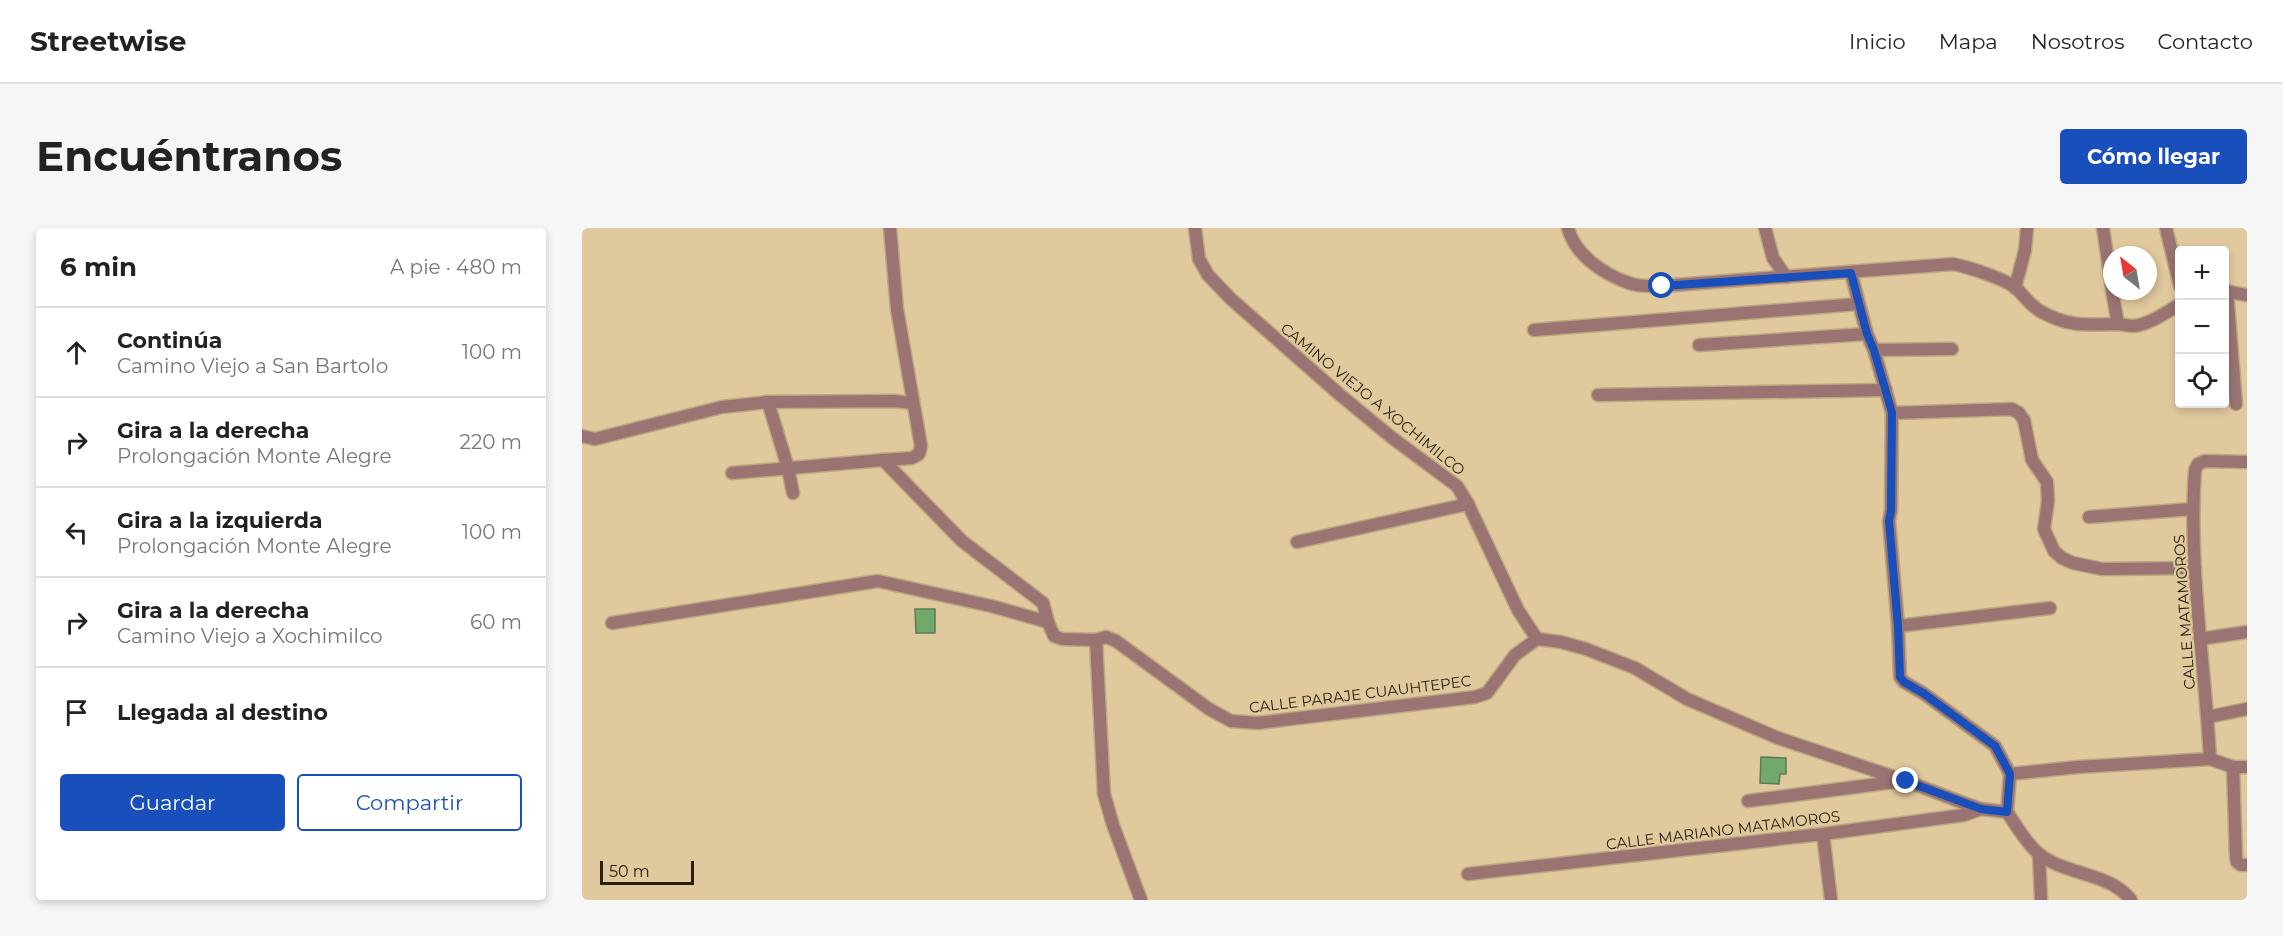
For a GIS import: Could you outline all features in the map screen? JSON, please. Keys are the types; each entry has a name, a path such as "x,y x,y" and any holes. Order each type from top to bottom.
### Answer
{"street":[{"path":"732,474 912,458 920,454 921,446 897,309 890,228"},
{"name":"CAMINO VIEJO A XOCHIMILCO","path":"1195,228 1199,259 1208,274 1231,299 1339,394 1391,437 1457,486 1468,504 1518,610 1537,639"},
{"path":"1568,228 1582,256 1609,274 1630,284 1662,286 1953,264 1969,268 2015,288 2029,303 2041,311 2067,322 2091,326 2118,324 2135,326 2175,307"},
{"path":"1765,228 1773,258 1786,277"},
{"path":"2015,288 2025,250 2027,228"},
{"path":"2103,228 2106,246"},
{"path":"2166,228 2175,265"},
{"path":"1851,273 1858,304 1892,413 1889,521 1898,626 1899,672 1904,682 1923,693 1995,746 2010,774 2007,812 2039,854 2067,868 2106,881 2131,900"},
{"path":"2229,292 2247,295"},
{"path":"2114,300 2118,324"},
{"path":"2227,300 2236,404"},
{"path":"1534,330 1858,304"},
{"path":"1699,345 1867,334"},
{"path":"1874,350 1952,349"},
{"path":"1599,395 1886,390"},
{"path":"582,436 595,439 722,407 768,402 894,401 913,404"},
{"path":"768,402 788,468 793,494"},
{"path":"1892,413 2012,409 2024,420 2032,460 2047,482 2048,501 2044,529 2051,545 2062,558 2073,563 2102,569 2195,568"},
{"path":"612,623 878,580 1048,622 1043,603 962,541 883,460"},
{"name":"CALLE MATAMOROS","path":"2210,759 2195,568 2192,510 2195,470 2198,464 2205,461 2247,462"},
{"path":"1297,542 1468,504"},
{"path":"2089,517 2192,510"},
{"path":"1898,626 2050,608"},
{"name":"CALLE PARAJE CUAUHTEPEC","path":"1048,622 1054,636 1062,639 1096,640 1106,637 1116,641 1209,709 1231,722 1258,723 1475,697 1487,693 1515,656 1537,639"},
{"path":"2199,639 2247,632"},
{"path":"1537,639 1586,649 1635,668 1687,699 1778,738 1981,809 2007,812"},
{"path":"1096,640 1104,794 1141,900"},
{"path":"2208,717 2247,709"},
{"path":"2010,774 2078,767 2210,759 2233,767 2247,767"},
{"path":"2233,767 2236,857 2237,862 2241,865 2247,865"},
{"path":"1748,801 1906,781"},
{"name":"CALLE MARIANO MATAMOROS","path":"1468,874 1822,834 1964,815 1981,809"},
{"path":"1822,834 1831,900"},
{"path":"2039,854 2041,900"}],"building":[{"path":"915,609 935,609 935,633 916,633"},
{"path":"1761,757 1786,758 1786,774 1780,774 1779,784 1760,783"}],"route":[{"path":"1662,286 1851,273 1858,304 1892,413 1889,521 1900,677 1995,746 2010,774 2007,812 1981,809 1906,781"}]}
